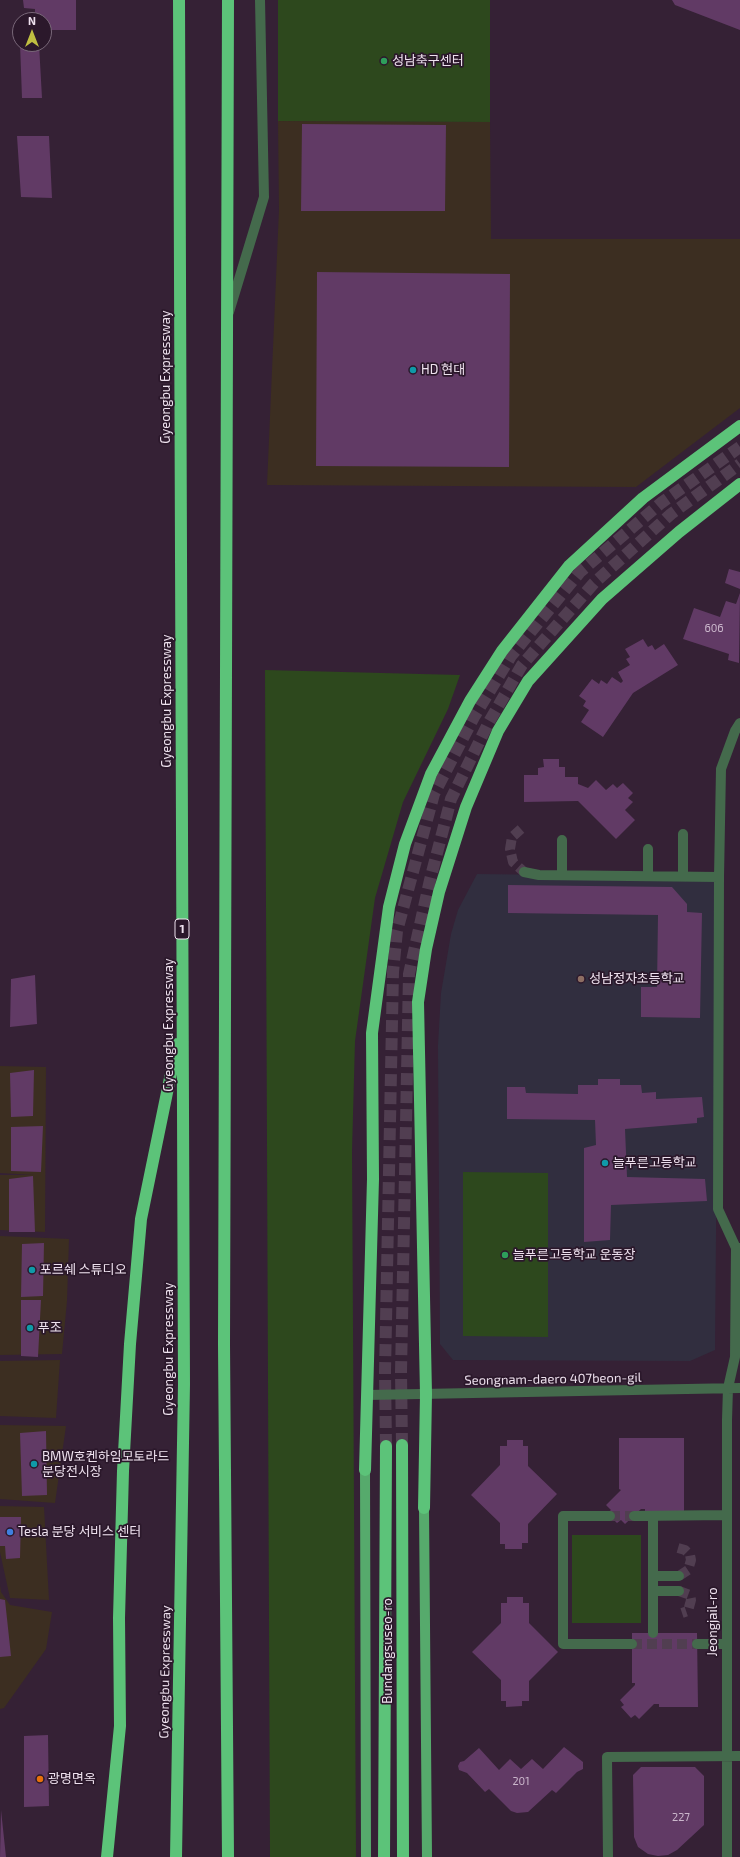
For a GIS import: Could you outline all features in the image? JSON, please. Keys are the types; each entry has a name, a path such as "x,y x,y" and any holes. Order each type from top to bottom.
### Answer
{"highway":[{"name":"Gyeongbu Expressway","path":"176,1857 184,1384 179,0"},
{"path":"228,0 224,1344 228,1857"},
{"path":"365,1470 373,1178 372,1033 389,907 405,844 431,774 470,701 502,651 568,566 643,498 740,426"},
{"path":"424,1508 426,1394 418,1002 426,949 439,892 466,807 498,730 528,681 602,599 679,532 740,484"},
{"path":"107,1857 120,1726 119,1618 122,1471 130,1344 141,1219 182,1019"},
{"name":"Bundangsuseo-ro","path":"402,1445 403,1857"},
{"name":"Bundangsuseo-ro","path":"384,1857 386,1446"}],"main road":[{"path":"365,1470 366,1857"},
{"path":"424,1508 427,1857"}],"street":[{"path":"228,315 264,196 260,0"},
{"path":"738,1248 718,1209 719,877 721,769 735,730 740,723"},
{"path":"683,834 683,876"},
{"path":"562,840 562,875"},
{"path":"648,849 648,876"},
{"path":"524,872 539,875 719,877"},
{"name":"Jeongjail-ro","path":"727,1857 726,1515 728,1388 735,1356 738,1248"},
{"name":"Seongnam-daero 407beon-gil","path":"367,1395 740,1388"},
{"path":"634,1516 726,1515"},
{"path":"610,1516 563,1516 563,1644 632,1644"},
{"path":"653,1516 653,1633"},
{"path":"653,1576 679,1576"},
{"path":"653,1590 679,1590"},
{"path":"698,1644 726,1644"},
{"path":"608,1857 608,1757 740,1756"}],"shaded area":[{"path":"278,121 490,122 491,239 740,239 740,408 636,487 267,485 279,210"},
{"path":"477,874 719,877 715,1350 690,1361 453,1360 440,1344 438,1045 441,993 451,934 458,910"},
{"path":"0,1066 46,1067 45,1232 0,1230 0,1175 34,1175 0,1173"},
{"path":"0,1236 69,1239 67,1301 62,1354 0,1355"},
{"path":"60,1360 56,1418 0,1416 0,1361"},
{"path":"0,1425 66,1426 55,1503 0,1499"},
{"path":"0,1506 44,1507 49,1600 10,1598 0,1552"},
{"path":"0,1585 1,1592 10,1605 52,1612 46,1649 4,1708 0,1709"}],"green space":[{"name":"성남축구센터","path":"278,0 490,0 490,122 278,121"},
{"path":"265,670 460,675 448,709 403,802 375,898 355,1041 352,1151 356,1857 270,1857"},
{"name":"늘푸른고등학교 운동장","path":"463,1172 548,1173 548,1337 463,1336"},
{"path":"572,1535 641,1535 641,1623 572,1623"}],"building":[{"path":"23,0 76,0 76,30 52,30 52,12 35,12 35,9 24,8"},
{"path":"672,0 740,0 740,30 675,5"},
{"path":"20,52 39,52 42,98 22,98"},
{"path":"302,124 446,125 445,211 301,211"},
{"path":"17,136 49,136 52,198 21,197"},
{"name":"HD 현대","path":"317,272 510,274 509,467 316,466"},
{"path":"729,569 740,572 740,589 725,583"},
{"path":"740,593 739,663 728,660 729,654 683,639 694,608 720,617 726,601 736,604"},
{"path":"643,639 648,647 652,645 655,650 664,644 678,665 633,693 603,737 581,722 589,710 583,706 586,701 579,696 592,679 599,684 601,680 607,684 612,677 621,683 623,681 618,672 630,665 626,659 630,657 625,649"},
{"path":"543,759 559,759 559,767 565,767 565,777 578,777 578,784 588,788 596,780 606,790 613,784 617,788 623,783 633,793 628,798 633,802 625,810 635,820 616,839 578,801 524,802 524,775 538,775 538,768 544,767"},
{"name":"성남정자초등학교","path":"508,885 672,887 687,904 687,912 702,913 700,1018 641,1017 641,987 657,987 658,915 508,913"},
{"path":"35,975 37,1024 10,1027 11,979"},
{"path":"34,1070 33,1116 11,1117 10,1073"},
{"name":"늘푸른고등학교","path":"598,1079 620,1079 620,1085 641,1085 642,1093 656,1092 656,1099 702,1097 704,1117 697,1118 697,1123 625,1129 627,1177 705,1179 707,1201 611,1205 610,1240 584,1242 584,1148 596,1145 595,1120 507,1119 507,1087 525,1087 526,1093 578,1094 578,1085 598,1085"},
{"path":"43,1126 41,1172 11,1171 11,1127"},
{"path":"33,1176 35,1232 9,1232 9,1179"},
{"name":"포르쉐 스튜디오","path":"44,1243 43,1296 21,1297 22,1244"},
{"name":"푸조","path":"21,1300 41,1300 38,1357 21,1356"},
{"name":"BMW호켄하임모토라드 분당전시장","path":"46,1431 47,1495 22,1496 20,1433"},
{"path":"619,1438 684,1438 684,1512 645,1512 645,1509 641,1509 625,1524 621,1520 617,1523 607,1513 611,1510 606,1505 621,1490 619,1489"},
{"path":"507,1440 523,1440 523,1446 528,1446 528,1466 557,1494 528,1524 528,1543 522,1543 522,1549 505,1549 505,1544 500,1544 500,1523 471,1495 500,1465 500,1446 507,1446"},
{"name":"Tesla 분당 서비스 센터","path":"0,1517 21,1517 20,1558 6,1559 5,1546 0,1546"},
{"path":"507,1597 523,1597 523,1603 529,1603 529,1623 558,1652 529,1681 529,1701 522,1701 522,1706 506,1707 506,1701 501,1701 501,1680 472,1652 501,1623 501,1603 507,1603"},
{"path":"0,1599 5,1600 11,1656 0,1657"},
{"path":"632,1633 697,1633 698,1707 659,1707 659,1704 654,1704 639,1719 635,1715 631,1718 621,1707 624,1705 620,1700 635,1685 635,1683 632,1683"},
{"path":"48,1735 49,1806 24,1807 24,1736"},
{"path":"564,1747 583,1762 583,1769 577,1772 556,1793 552,1790 528,1812 517,1813 511,1811 489,1789 485,1792 467,1773 459,1770 458,1766 460,1762 464,1761 479,1748 499,1770 510,1759 521,1769 532,1759 543,1769"},
{"path":"641,1767 695,1767 704,1776 704,1825 677,1850 668,1855 658,1856 648,1854 638,1847 634,1837 633,1775"},
{"path":"1,1810 6,1857 0,1857"}],"tunnel":[{"path":"386,1446 385,1372 393,972 397,931 434,794 474,717 511,656 580,572 661,503 740,447"},
{"path":"402,1445 401,1372 409,974 430,880 451,799 489,722 522,665 594,583 671,514 740,464"},
{"path":"521,829 512,837 510,849 513,862 524,872"},
{"path":"610,1516 634,1516"},
{"path":"678,1548 685,1550 690,1555 691,1560 688,1570 679,1576"},
{"path":"679,1591 690,1595 691,1600 688,1611 682,1613"},
{"path":"632,1644 697,1644"}],"place":[{"name":"성남축구센터","path":"384,61"},
{"name":"HD 현대","path":"413,370"},
{"name":"성남정자초등학교","path":"581,979"},
{"name":"늘푸른고등학교","path":"605,1163"},
{"name":"늘푸른고등학교 운동장","path":"505,1255"},
{"name":"포르쉐 스튜디오","path":"32,1270"},
{"name":"푸조","path":"30,1328"},
{"name":"BMW호켄하임모토라드 분당전시장","path":"34,1464"},
{"name":"Tesla 분당 서비스 센터","path":"10,1532"},
{"name":"광명면옥","path":"40,1779"}]}
